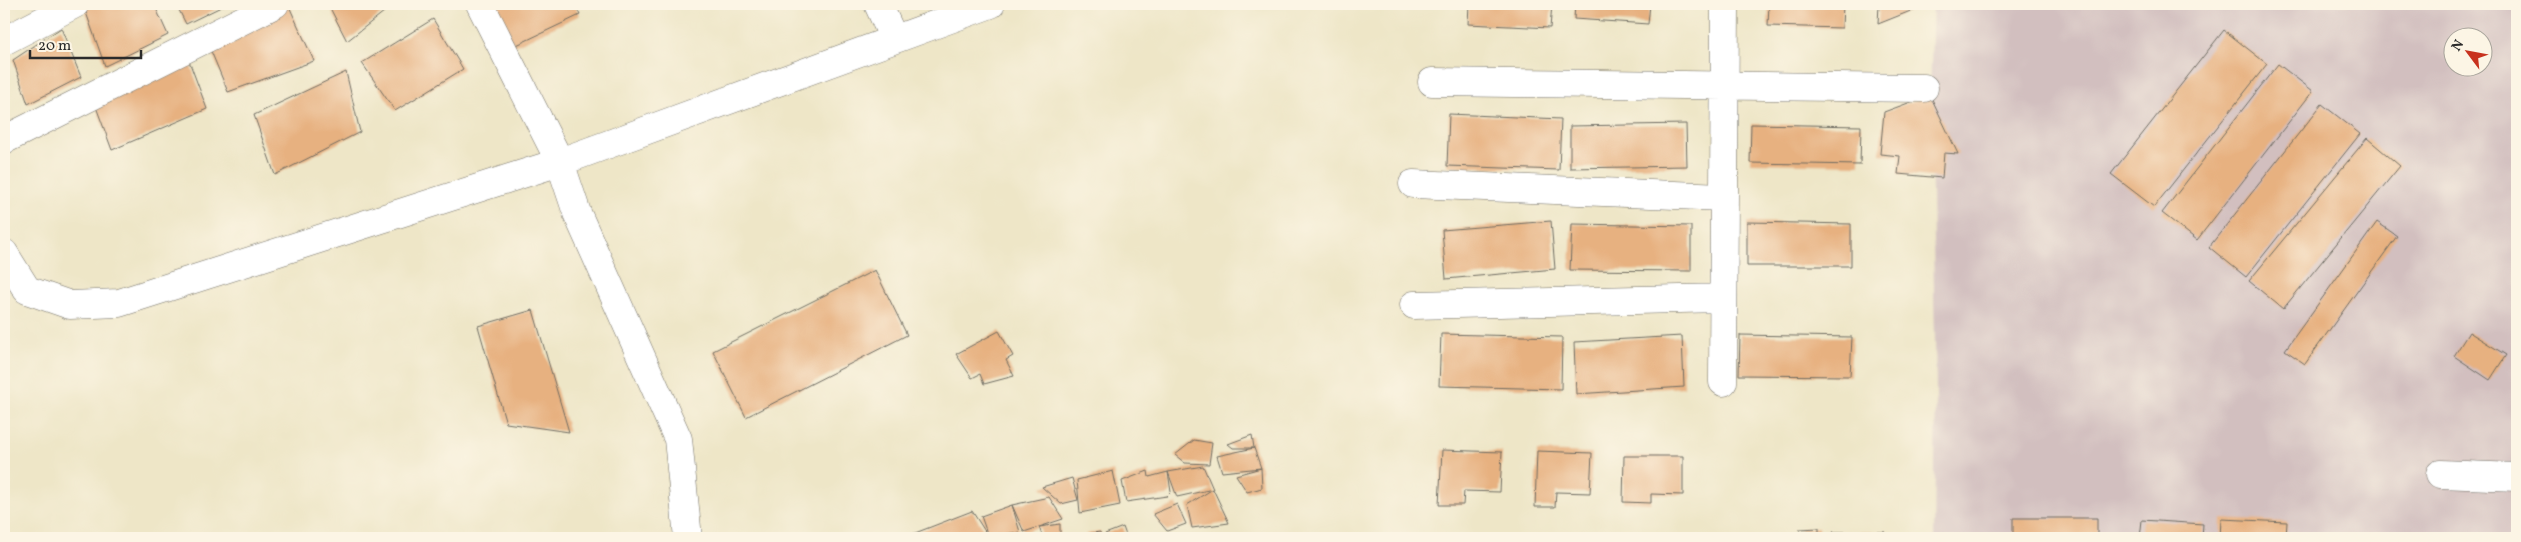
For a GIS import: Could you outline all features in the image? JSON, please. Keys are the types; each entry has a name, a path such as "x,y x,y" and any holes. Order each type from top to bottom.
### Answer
{"street":[{"path":"4,41 75,4"},
{"path":"4,140 275,4"},
{"path":"480,4 560,162 577,214 678,439 688,538"},
{"path":"878,4 894,39"},
{"path":"4,253 27,290 70,306 119,303 560,162 991,4"},
{"path":"1723,382 1725,4"},
{"path":"1432,82 1924,88"},
{"path":"1413,184 1724,197"},
{"path":"1414,305 1723,298"},
{"path":"2440,474 2517,477"}],"shaded area":[{"path":"1933,4 2517,4 2517,538 1934,538 1936,389 1930,95"}],"building":[{"path":"83,4 154,4 168,35 105,66"},
{"path":"176,4 227,4 186,24"},
{"path":"288,4 314,61 228,92 206,39"},
{"path":"328,4 394,4 347,41"},
{"path":"492,4 574,4 580,15 504,51"},
{"path":"1469,4 1552,4 1550,28 1468,24"},
{"path":"1575,4 1650,4 1648,24 1574,19"},
{"path":"1769,4 1843,4 1842,28 1768,26"},
{"path":"1879,4 1928,4 1878,24"},
{"path":"433,19 463,69 395,111 362,63"},
{"path":"61,28 81,77 28,104 13,60"},
{"path":"2224,30 2267,64 2154,207 2111,174"},
{"path":"189,61 207,109 112,150 92,96"},
{"path":"2278,64 2313,91 2197,240 2162,213"},
{"path":"346,72 360,132 275,175 254,115"},
{"path":"1930,95 1958,154 1944,153 1942,178 1898,174 1900,156 1880,154 1884,112"},
{"path":"2322,104 2360,134 2246,277 2209,247"},
{"path":"1449,114 1561,119 1559,170 1447,166"},
{"path":"1686,124 1687,166 1570,168 1570,126"},
{"path":"1751,124 1861,126 1860,165 1750,163"},
{"path":"2367,138 2400,166 2283,309 2249,281"},
{"path":"1551,221 1555,269 1446,279 1442,230"},
{"path":"1747,222 1851,224 1851,266 1747,266"},
{"path":"2377,222 2397,236 2305,364 2285,350"},
{"path":"1572,224 1691,226 1691,271 1570,270"},
{"path":"875,270 907,335 746,417 713,351"},
{"path":"533,310 569,432 506,423 478,326"},
{"path":"999,331 1013,356 1006,360 1014,376 984,384 980,374 972,378 956,354"},
{"path":"2469,332 2506,355 2490,380 2454,356"},
{"path":"1441,334 1562,337 1561,389 1439,386"},
{"path":"1740,335 1852,337 1850,376 1739,375"},
{"path":"1682,336 1684,387 1576,394 1574,342"},
{"path":"1252,435 1254,448 1233,448 1228,444"},
{"path":"1194,440 1212,443 1209,464 1185,463 1175,455"},
{"path":"1254,448 1261,468 1222,472 1217,456"},
{"path":"1442,450 1502,452 1500,492 1464,491 1463,505 1439,505"},
{"path":"1537,451 1592,453 1590,493 1556,492 1555,507 1535,507"},
{"path":"1624,456 1683,456 1683,495 1651,494 1651,503 1623,502"},
{"path":"1203,466 1213,489 1177,497 1168,472"},
{"path":"1261,468 1262,488 1247,492 1236,475"},
{"path":"1113,471 1120,505 1080,513 1077,480"},
{"path":"1148,471 1149,477 1168,472 1171,492 1167,496 1126,502 1122,481"},
{"path":"1072,478 1078,500 1061,504 1042,487"},
{"path":"1213,489 1229,523 1192,528 1187,505"},
{"path":"1049,497 1063,519 1024,532 1012,505"},
{"path":"1177,504 1186,524 1167,531 1153,514"},
{"path":"1012,505 1020,532 988,536 981,516"},
{"path":"972,511 988,536 912,538 910,535"},
{"path":"2013,518 2097,518 2097,538 2013,538"},
{"path":"2221,519 2287,522 2286,538 2220,538"},
{"path":"2142,520 2203,524 2202,538 2140,538"},
{"path":"1060,524 1060,538 1043,538 1039,527"},
{"path":"1123,527 1127,538 1108,538 1105,534"},
{"path":"1819,528 1819,538 1800,538 1800,529"},
{"path":"1100,532 1101,538 1087,538 1087,534"},
{"path":"1833,532 1885,532 1880,538 1837,538"}]}
